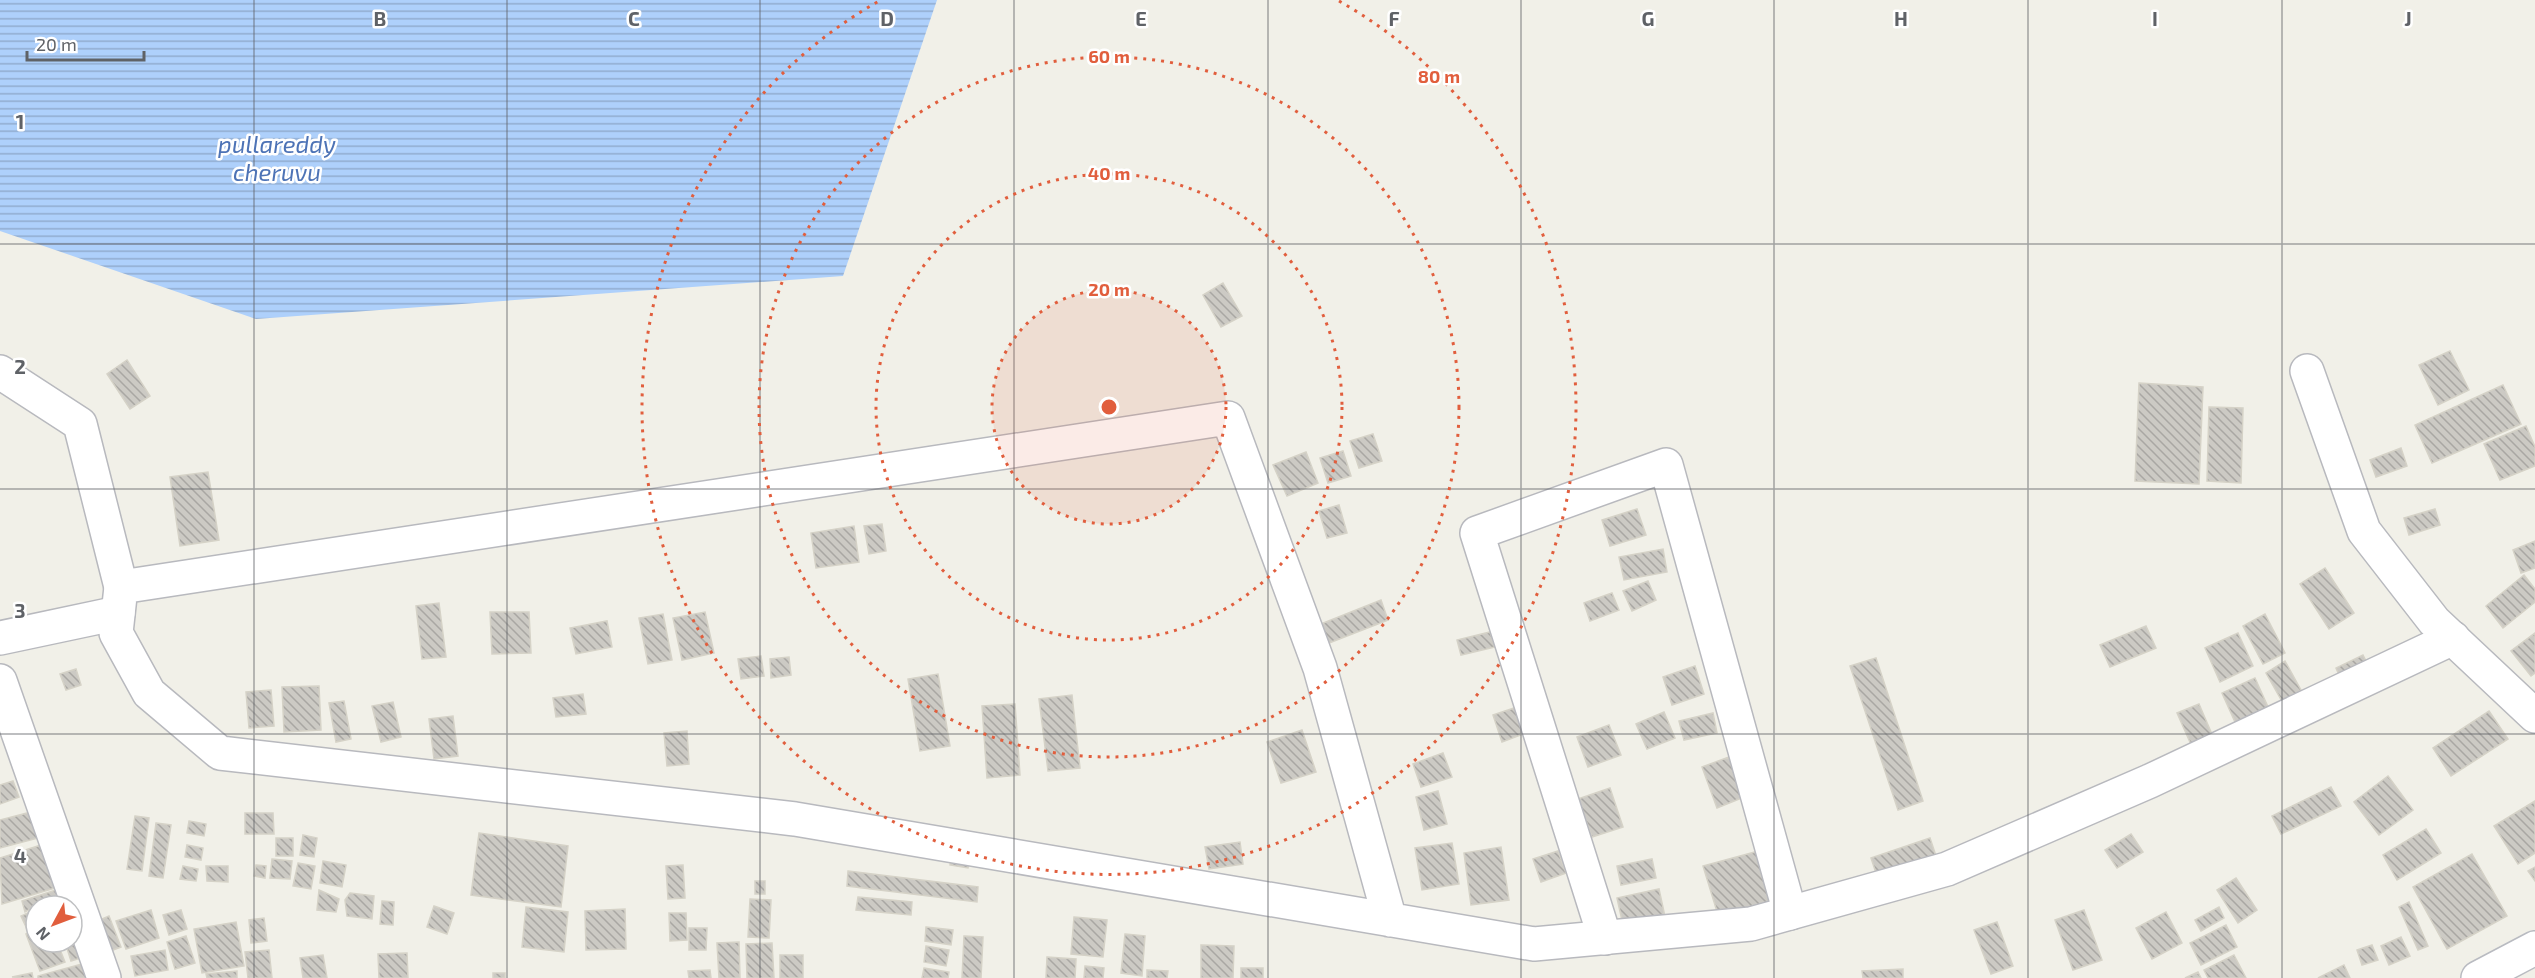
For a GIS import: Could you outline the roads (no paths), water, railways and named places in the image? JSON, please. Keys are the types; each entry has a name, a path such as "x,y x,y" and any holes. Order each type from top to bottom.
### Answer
{"street":[{"path":"2307,371 2364,531 2434,621 2535,716"},
{"path":"0,372 81,424 119,600 116,633 148,693 220,753 795,819 1534,944 1751,924 1947,869 2161,776 2453,639"},
{"path":"0,638 119,600 1228,418 1320,669 1390,920"},
{"path":"1605,938 1477,533 1666,465 1790,913"},
{"path":"0,681 104,978"},
{"path":"2478,978 2535,948"}],"water":[{"name":"pullareddy cheruvu","path":"0,0 937,0 843,276 256,319 0,231"}]}
